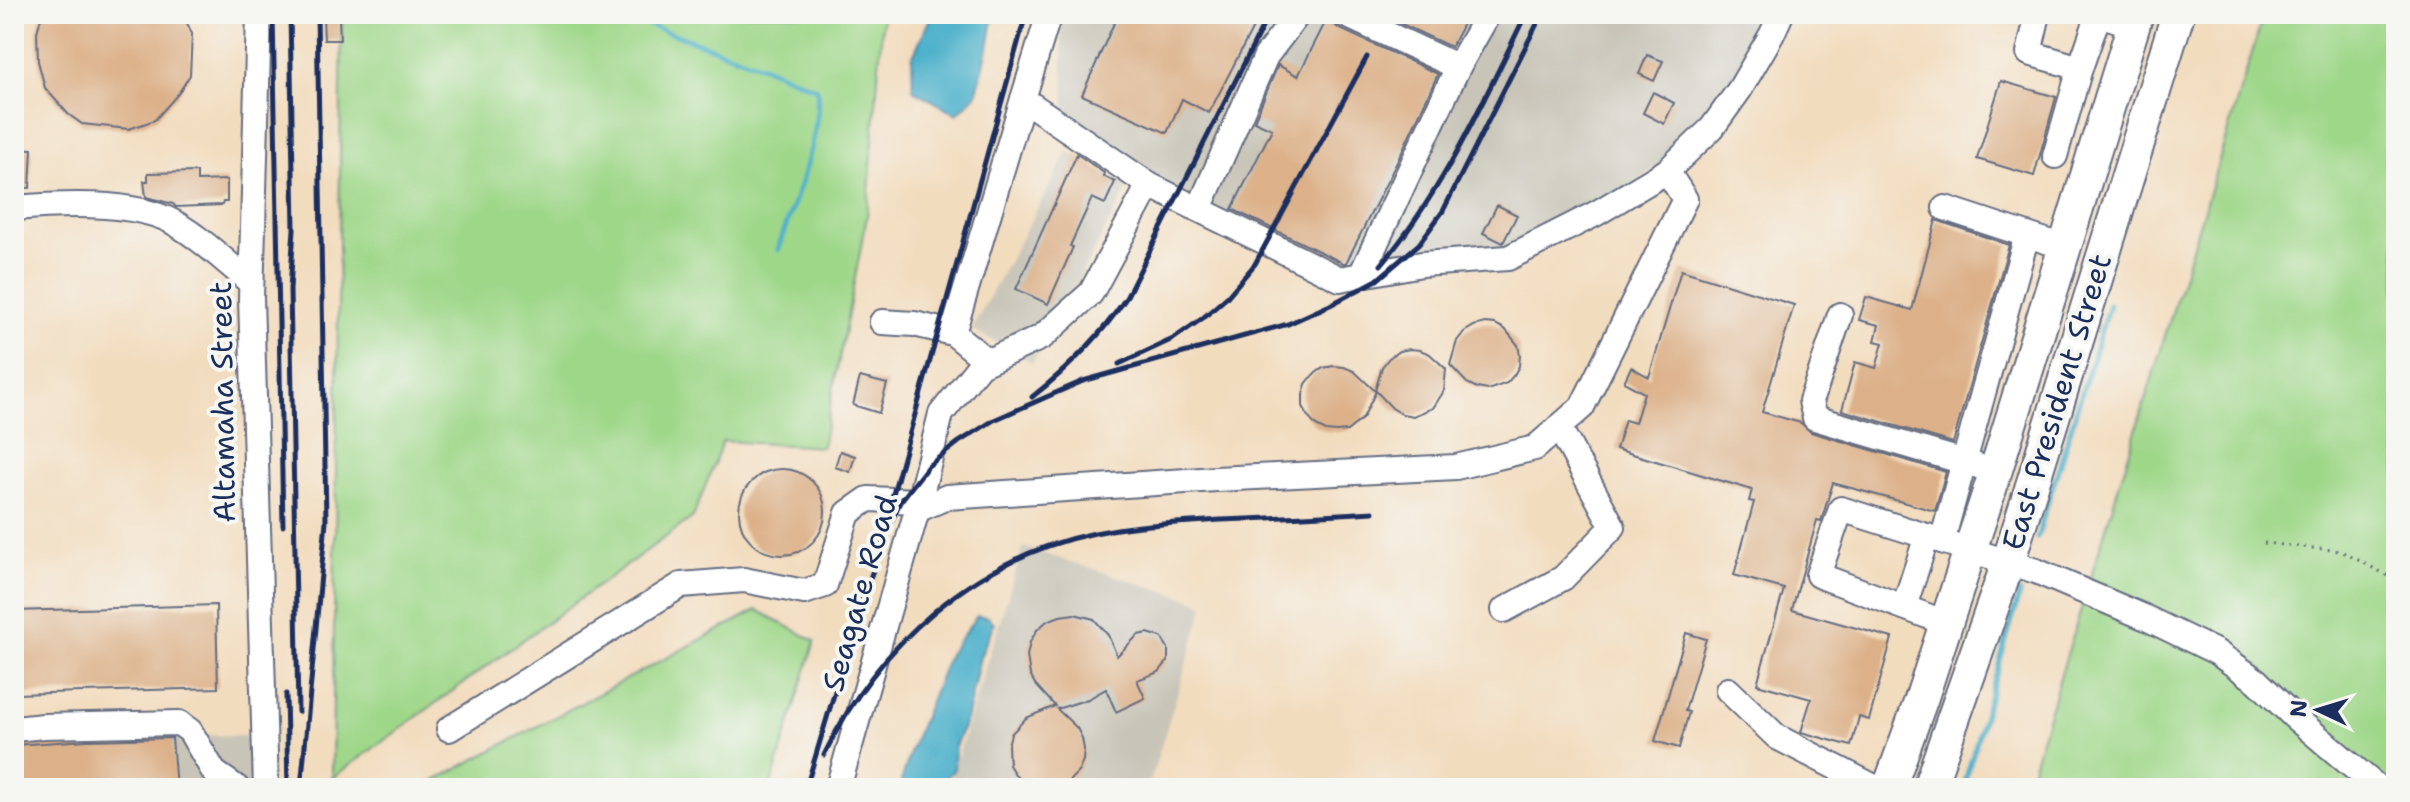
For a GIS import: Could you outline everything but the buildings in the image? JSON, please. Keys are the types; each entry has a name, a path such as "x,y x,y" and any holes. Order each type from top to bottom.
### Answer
{"main road":[{"name":"East President Street","path":"1929,788 2008,563 2178,14"},
{"name":"East President Street","path":"1889,788 1946,623 1947,543 2031,356 2135,19"}],"street":[{"name":"Altamaha Street","path":"259,14 251,283 266,788"},
{"path":"953,333 1049,14"},
{"path":"1199,209 1266,56 1298,14"},
{"path":"1344,14 1458,67"},
{"path":"1361,275 1458,67 1488,14"},
{"path":"1023,99 1149,185 1340,279 1422,264 1508,258 1597,213 1667,171 1712,128 1740,89 1781,14"},
{"path":"2038,14 2029,53 2080,68"},
{"path":"2055,156 2099,14 2135,19"},
{"path":"449,729 681,585 744,580 804,592 825,585 848,513 868,499 918,506 947,497 1456,467 1535,448 1582,407 1685,199 1667,171"},
{"path":"882,322 914,324 953,333 987,361 1042,337 1091,293 1149,185"},
{"path":"14,208 109,207 145,211 173,223 251,283"},
{"path":"1945,208 2065,247"},
{"path":"1840,315 1811,401 1815,418 1980,466 1996,345 2027,235"},
{"path":"1996,345 2031,356"},
{"name":"Seagate Road","path":"838,788 941,414 980,365 987,361"},
{"path":"1504,610 1563,578 1613,527 1559,427"},
{"path":"1946,623 1818,575 1841,509 2036,571 2216,652 2257,681 2378,788"},
{"path":"1904,607 1947,543"},
{"path":"1728,690 1777,737 1876,788"},
{"path":"14,729 179,723 190,731 214,772 237,788"}],"path":[{"path":"2264,543 2341,551 2396,580"}],"shaded area":[{"path":"1060,14 1779,14 1712,128 1574,225 1463,261 1374,272 1299,258 1149,185 1066,122"},
{"path":"1068,152 1129,186 1033,363 972,329"},
{"path":"1023,547 1205,604 1148,788 948,788"},
{"path":"14,728 264,737 266,788 14,788"}],"green space":[{"path":"342,14 883,14 867,216 822,447 723,441 693,517 332,778"},
{"path":"2264,14 2396,14 2396,788 2026,788"},
{"path":"757,610 815,641 770,788 421,788"}],"water":[{"path":"932,14 994,14 976,95 957,114 913,90 912,58"},
{"path":"977,616 988,617 994,623 980,657 966,720 955,746 954,769 942,788 899,788 949,654"}],"waterway":[{"path":"626,14 817,89 811,149 778,250"},
{"path":"2037,538 2109,305"},
{"path":"1963,788 2020,592"}],"railway":[{"path":"273,14 283,526"},
{"path":"290,14 294,229 290,289 298,712"},
{"path":"301,788 326,521 317,14"},
{"path":"888,512 1026,14"},
{"path":"1032,397 1083,351 1126,298 1269,14"},
{"path":"1381,265 1443,176 1526,14"},
{"path":"865,592 900,502 928,466 994,420 1083,381 1288,324 1377,280 1419,244 1443,211 1542,14"},
{"path":"1119,364 1173,339 1203,318 1227,297 1255,264 1367,57"},
{"path":"824,755 872,677 901,643 934,612 970,585 1009,563 1051,545 1126,528 1373,512"},
{"path":"806,788 868,581"},
{"path":"286,694 288,788"}]}
